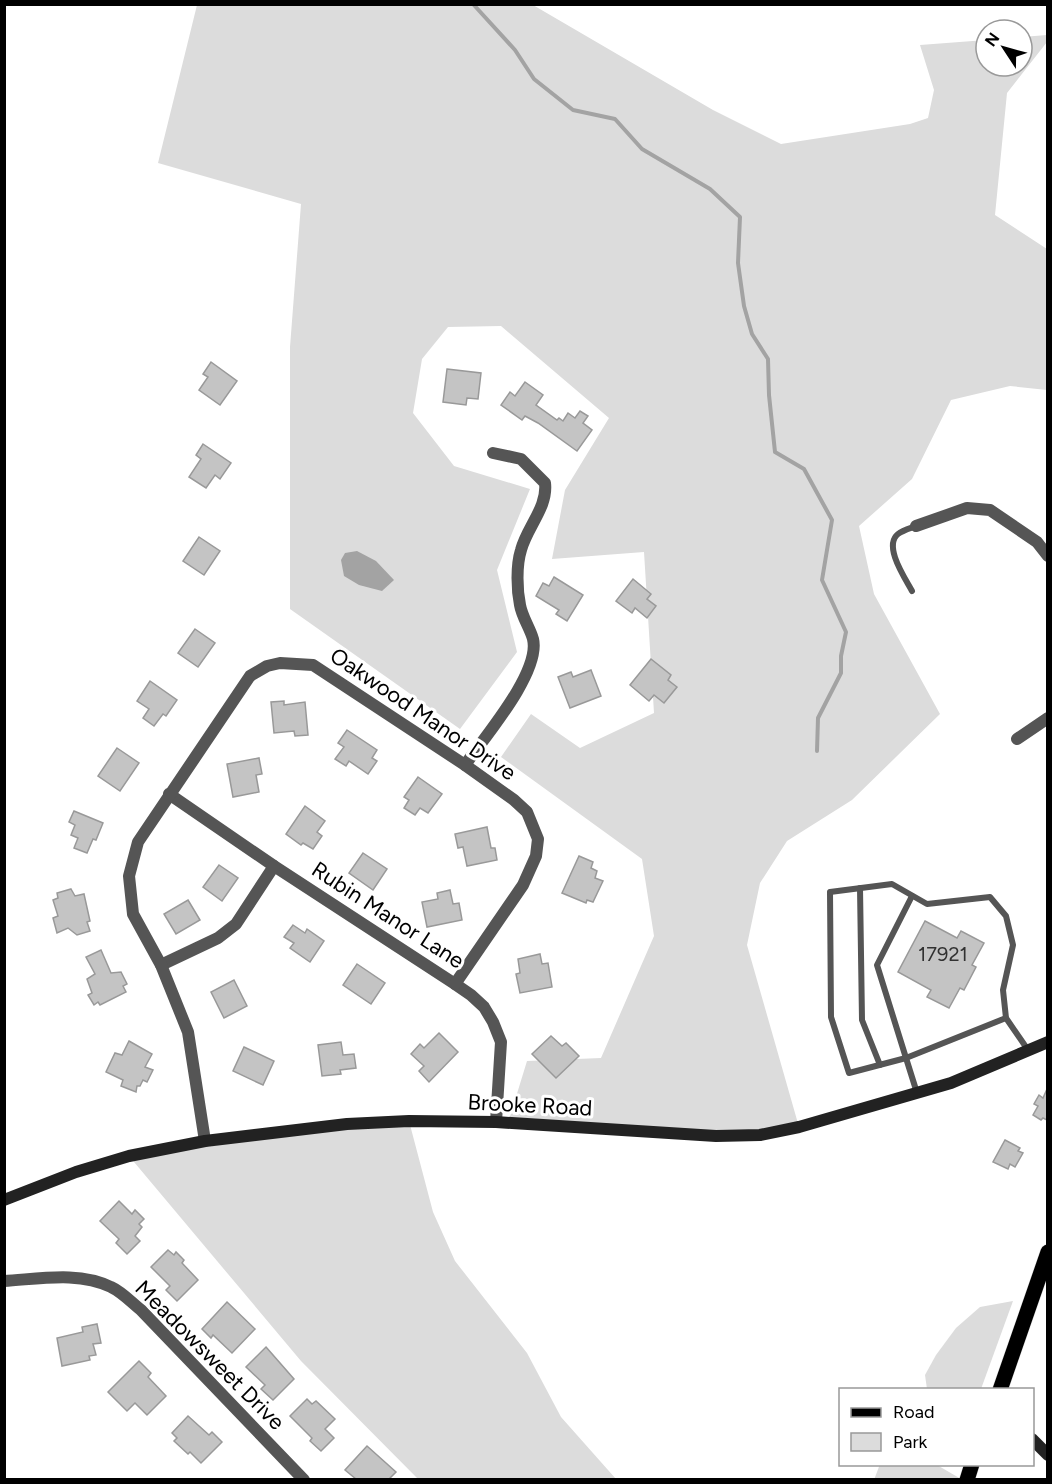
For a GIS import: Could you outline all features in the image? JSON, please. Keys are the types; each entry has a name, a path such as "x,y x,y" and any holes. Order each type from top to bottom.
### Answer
{"main road":[{"path":"1000,1388 1047,1252"}],"street":[{"path":"465,765 521,685 533,661 534,641 520,606 520,551 542,505 546,490 545,483 521,459 493,453"},
{"path":"916,526 967,508 990,510 1037,542 1047,556"},
{"name":"Oakwood Manor Drive","path":"205,1141 188,1032 161,965 133,914 129,876 138,842 250,676 267,666 280,663 313,665 465,765 527,812 538,839 536,856 523,885 455,984"},
{"path":"1017,739 1047,718"},
{"name":"Rubin Manor Lane","path":"169,794 274,866 471,994 484,1007 494,1022 501,1042 496,1122"},
{"path":"161,965 218,938 236,924 274,866"},
{"name":"Brooke Road","path":"4,1200 76,1172 129,1156 205,1141 347,1124 409,1121 496,1122 716,1136 760,1134 799,1127 951,1083 1047,1042"},
{"name":"Meadowsweet Drive","path":"4,1281 71,1278 95,1280 113,1288 141,1310 304,1479"},
{"path":"1034,1441 1047,1455"}],"lane":[{"path":"912,591 893,554 892,542 897,534 916,526"},
{"path":"1006,1018 906,1058 849,1073 831,1017 830,892 892,884 927,904 990,897 1006,916 1013,945 1003,990 1006,1018 1029,1050"},
{"path":"860,888 862,1020 880,1065"},
{"path":"912,896 877,965 917,1093"}],"green space":[{"path":"197,5 533,5 713,110 781,144 910,124 928,118 934,90 920,45 974,41 974,78 1019,78 1007,93 995,215 1047,249 1047,390 1010,386 951,400 912,479 859,526 874,594 940,714 852,800 787,841 760,883 747,945 799,1127 760,1135 508,1123 527,1061 601,1058 654,936 642,859 501,757 531,714 580,748 654,713 644,552 552,559 565,490 609,418 501,326 448,327 422,359 413,413 454,466 530,489 497,570 517,652 460,729 290,609 290,347 301,204 158,163"},
{"path":"1047,35 1047,42 1034,59 1034,36"},
{"path":"409,1121 433,1212 455,1261 527,1353 561,1417 616,1479 418,1479 301,1361 129,1156"},
{"path":"1013,1301 981,1388 927,1388 925,1375 936,1355 956,1328 980,1307"},
{"path":"879,1466 939,1466 961,1479 874,1480"}],"shaded area":[{"path":"357,551 376,561 394,580 382,591 359,585 344,576 341,560 345,553"}],"building":[{"path":"211,362 237,381 220,405 199,390 208,377 203,374"},
{"path":"447,369 481,373 478,399 467,398 466,405 443,402"},
{"path":"525,382 543,395 536,405 557,420 559,418 563,421 568,413 575,418 580,411 588,416 583,423 592,430 577,451 538,423 525,416 522,420 501,405 510,392 515,396"},
{"path":"203,444 231,463 220,479 215,475 206,488 189,477 201,459 196,455"},
{"path":"199,537 220,551 204,575 183,561"},
{"path":"554,577 583,595 567,621 556,614 559,610 536,596 543,583 549,586"},
{"path":"633,579 651,594 647,599 656,606 647,618 635,608 632,613 616,601"},
{"path":"195,629 215,643 198,667 178,653"},
{"path":"651,659 671,675 668,680 677,687 664,703 654,695 649,701 630,685"},
{"path":"591,670 601,696 570,708 558,677 571,672 573,677"},
{"path":"150,681 177,700 166,716 163,714 154,726 143,718 149,709 137,701"},
{"path":"284,701 284,705 305,702 308,735 295,736 294,731 274,733 271,702"},
{"path":"347,730 377,750 372,758 377,761 368,774 349,761 346,766 335,759 344,747 338,743"},
{"path":"117,748 139,763 120,791 98,776"},
{"path":"259,758 262,774 256,775 259,792 233,797 227,764"},
{"path":"418,777 442,794 428,813 420,808 415,815 404,808 409,800 404,797"},
{"path":"305,806 325,821 317,832 322,836 313,849 303,843 301,845 286,834"},
{"path":"74,811 103,823 96,840 93,839 87,853 74,848 78,838 71,835 75,825 69,822"},
{"path":"487,827 491,848 495,848 497,860 467,866 463,847 458,848 455,834"},
{"path":"363,853 387,869 373,890 349,873"},
{"path":"579,856 593,862 591,868 597,871 595,878 603,881 593,902 587,900 586,903 562,893"},
{"path":"219,865 238,878 222,901 203,887"},
{"path":"71,889 75,896 84,894 90,921 87,922 90,931 77,935 68,928 57,933 53,918 58,916 53,900 58,898 57,893"},
{"path":"450,890 453,904 459,903 462,920 427,927 422,902 438,899 437,893"},
{"path":"188,900 200,920 176,934 164,914"},
{"path":"925,921 957,938 961,931 984,943 972,965 976,967 964,990 960,988 949,1008 927,997 931,990 898,972"},
{"path":"293,925 305,933 307,929 324,941 310,962 290,948 294,943 284,937"},
{"path":"101,950 111,973 121,972 127,984 123,986 126,992 100,1005 98,1002 94,1005 88,995 92,993 87,979 95,974 86,957"},
{"path":"540,954 542,964 548,963 552,987 520,993 516,974 520,973 518,959"},
{"path":"357,964 385,983 371,1004 343,985"},
{"path":"234,980 247,1006 224,1018 211,992"},
{"path":"439,1033 458,1052 429,1082 419,1071 424,1066 411,1054 420,1044 424,1048"},
{"path":"551,1036 562,1046 566,1043 579,1056 556,1078 532,1054"},
{"path":"129,1041 152,1054 145,1067 153,1070 147,1082 143,1080 140,1086 137,1086 136,1092 121,1086 123,1080 106,1072 115,1053 122,1055"},
{"path":"341,1042 343,1055 354,1054 356,1068 340,1070 341,1074 322,1076 318,1045"},
{"path":"244,1047 274,1061 263,1085 233,1071"},
{"path":"1047,1089 1047,1120 1043,1118 1041,1120 1033,1115 1038,1106 1034,1104 1039,1095 1043,1098"},
{"path":"1005,1140 1020,1148 1018,1151 1023,1153 1015,1167 1010,1164 1008,1169 993,1162"},
{"path":"119,1201 132,1214 135,1210 144,1219 139,1224 142,1227 135,1236 140,1241 127,1254 116,1243 119,1239 100,1221"},
{"path":"168,1250 174,1255 176,1252 184,1260 182,1263 198,1280 177,1301 166,1290 170,1286 151,1267"},
{"path":"227,1302 255,1329 232,1353 213,1335 211,1338 202,1329"},
{"path":"97,1324 101,1343 93,1344 96,1355 89,1356 90,1360 62,1366 57,1338 83,1332 82,1327"},
{"path":"266,1347 294,1379 273,1400 261,1389 265,1385 246,1367"},
{"path":"139,1361 151,1373 148,1377 166,1396 147,1415 135,1403 127,1411 108,1392"},
{"path":"307,1399 312,1404 316,1401 335,1419 325,1429 334,1438 321,1451 310,1441 312,1438 290,1416"},
{"path":"188,1416 209,1435 212,1432 222,1442 201,1463 174,1441 177,1438 172,1433"},
{"path":"367,1446 396,1472 389,1479 356,1479 345,1470"}],"waterway":[{"path":"473,4 515,50 534,79 573,110 615,119 642,149 710,189 740,217 738,263 744,306 752,334 768,359 775,452 804,469 832,520 822,580 846,632 841,656 841,673 818,718 817,751"}]}
